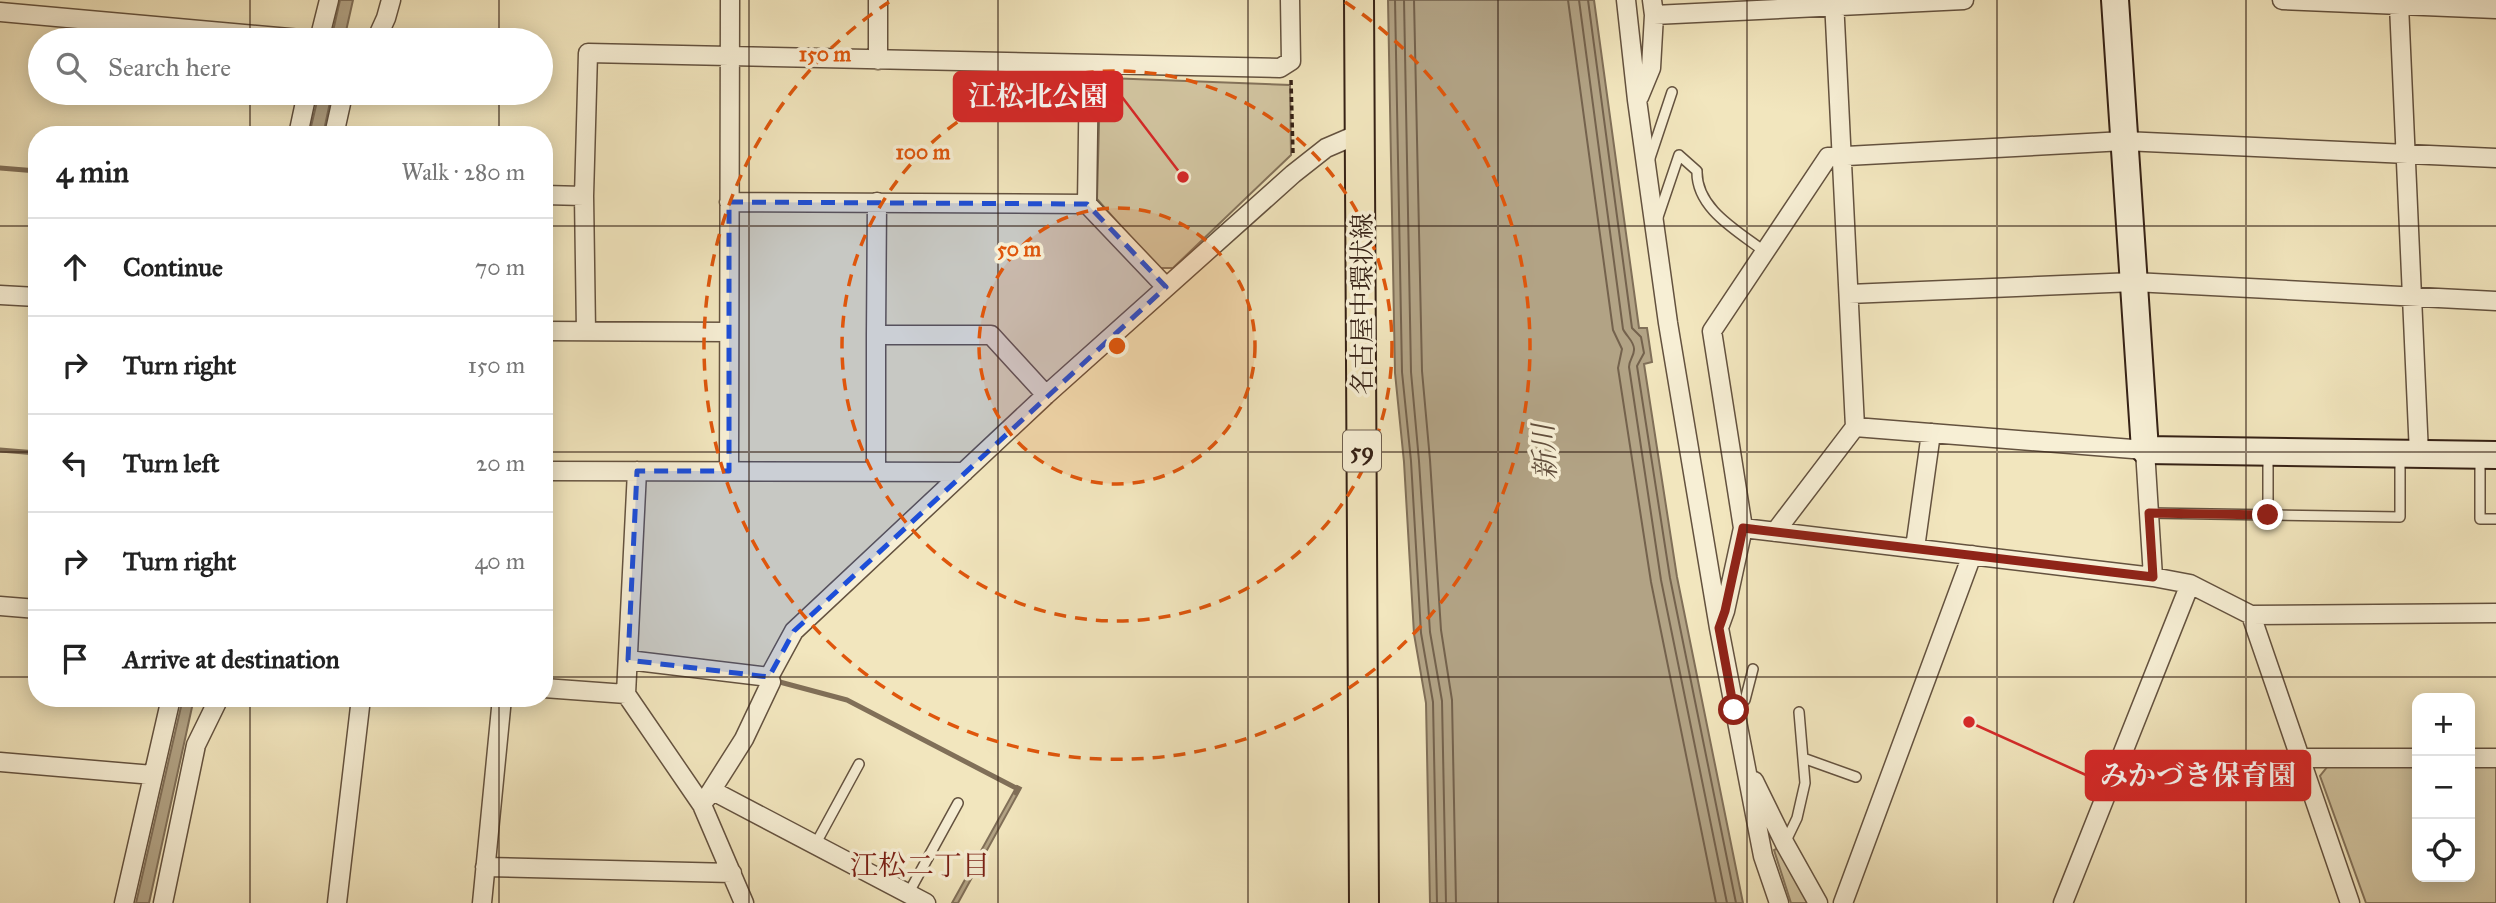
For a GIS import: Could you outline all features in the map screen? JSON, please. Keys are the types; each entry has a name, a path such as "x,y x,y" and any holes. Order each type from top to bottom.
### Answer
{"main road":[{"name":"名古屋中環状線","path":"1359,0 1364,903"}],"street":[{"path":"322,28 329,0"},
{"path":"381,28 391,0"},
{"path":"729,471 730,0"},
{"path":"878,0 878,60"},
{"path":"586,331 584,196 588,53 1280,68 1291,61 1290,0"},
{"path":"1626,0 1668,323 1719,628 1763,856 1779,903"},
{"path":"1637,100 1651,68 1653,8 1965,0"},
{"path":"2115,0 2153,577"},
{"path":"2283,0 2496,9"},
{"path":"1775,532 1855,427 1834,3"},
{"path":"2399,5 2412,296 2410,454"},
{"path":"0,12 178,28"},
{"path":"1089,64 1087,204 1166,287"},
{"path":"300,126 304,105"},
{"path":"336,126 341,105"},
{"path":"707,798 744,739 771,682 769,677 794,631 1046,395 1293,174 1326,148 1361,133"},
{"path":"1719,628 1743,528 1712,331 1828,157 2124,141 2496,158"},
{"path":"553,195 584,196"},
{"path":"729,202 1087,204"},
{"path":"876,472 877,202"},
{"path":"1849,294 2134,282 2496,301"},
{"path":"0,295 28,297"},
{"path":"553,331 729,332"},
{"path":"876,335 991,335 1046,395"},
{"path":"1855,427 2145,450 2488,455"},
{"path":"1915,548 1931,433"},
{"path":"553,471 964,472"},
{"path":"637,471 626,694 707,798 744,903"},
{"path":"1743,528 2153,577 2190,584 2251,615 2496,613"},
{"path":"1843,903 1972,555"},
{"path":"2063,903 2190,584"},
{"path":"0,606 28,608"},
{"path":"2251,615 2350,903"},
{"path":"628,660 769,677"},
{"path":"553,689 626,694"},
{"path":"124,903 169,707"},
{"path":"163,903 196,745 215,707"},
{"path":"337,903 360,707"},
{"path":"482,903 501,707"},
{"path":"2300,758 2412,758"},
{"path":"2475,758 2496,758"},
{"path":"1743,759 1818,903"},
{"path":"0,762 153,775"},
{"path":"707,798 816,845 926,903"},
{"path":"485,867 732,873"}],"lane":[{"path":"1647,169 1672,92"},
{"path":"1654,225 1679,155 1697,171 1696,186 1706,205 1765,253"},
{"path":"2268,452 2268,515"},
{"path":"2149,513 2400,517 2410,454"},
{"path":"2488,455 2480,519 2496,519"},
{"path":"1734,710 1745,701 1753,669"},
{"path":"1785,844 1797,818 1805,783 1799,712"},
{"path":"1803,758 1856,777"},
{"path":"816,845 859,764"},
{"path":"908,894 958,803"}],"path":[{"path":"1291,61 1293,174"}],"highlighted area":[{"path":"729,202 1087,204 1166,287 794,631 769,677 628,660 637,471 729,471"}],"shaded area":[{"path":"1107,78 1290,85 1291,155 1173,268 1158,268 1097,199 1100,87"},
{"path":"2328,766 2412,766 2412,882 2475,882 2475,766 2496,766 2496,903 2366,903 2320,776"},
{"path":"1781,847 1812,903 1791,903 1774,850"}],"water":[{"path":"340,0 353,0 347,28 334,28"},
{"name":"新川","path":"1388,0 1594,0 1639,328 1647,328 1652,362 1644,364 1677,577 1743,903 1430,903 1426,703 1414,634 1404,462 1395,373"},
{"path":"316,105 329,105 325,126 311,126"},
{"path":"181,707 192,707 149,903 136,903"},
{"path":"1017,786 1021,788 958,903 952,903"}],"waterway":[{"path":"0,168 28,170"},
{"path":"0,450 28,452"},
{"path":"776,681 847,700 1018,789 1016,793"}],"place":[{"name":"江松北公園","path":"1183,177"},
{"name":"みかづき保育園","path":"1969,722"}],"district":[{"name":"江松二丁目","path":"920,865"}],"route":[{"path":"1734,710 1719,628 1743,528 2153,577 2149,513 2268,515"}]}
